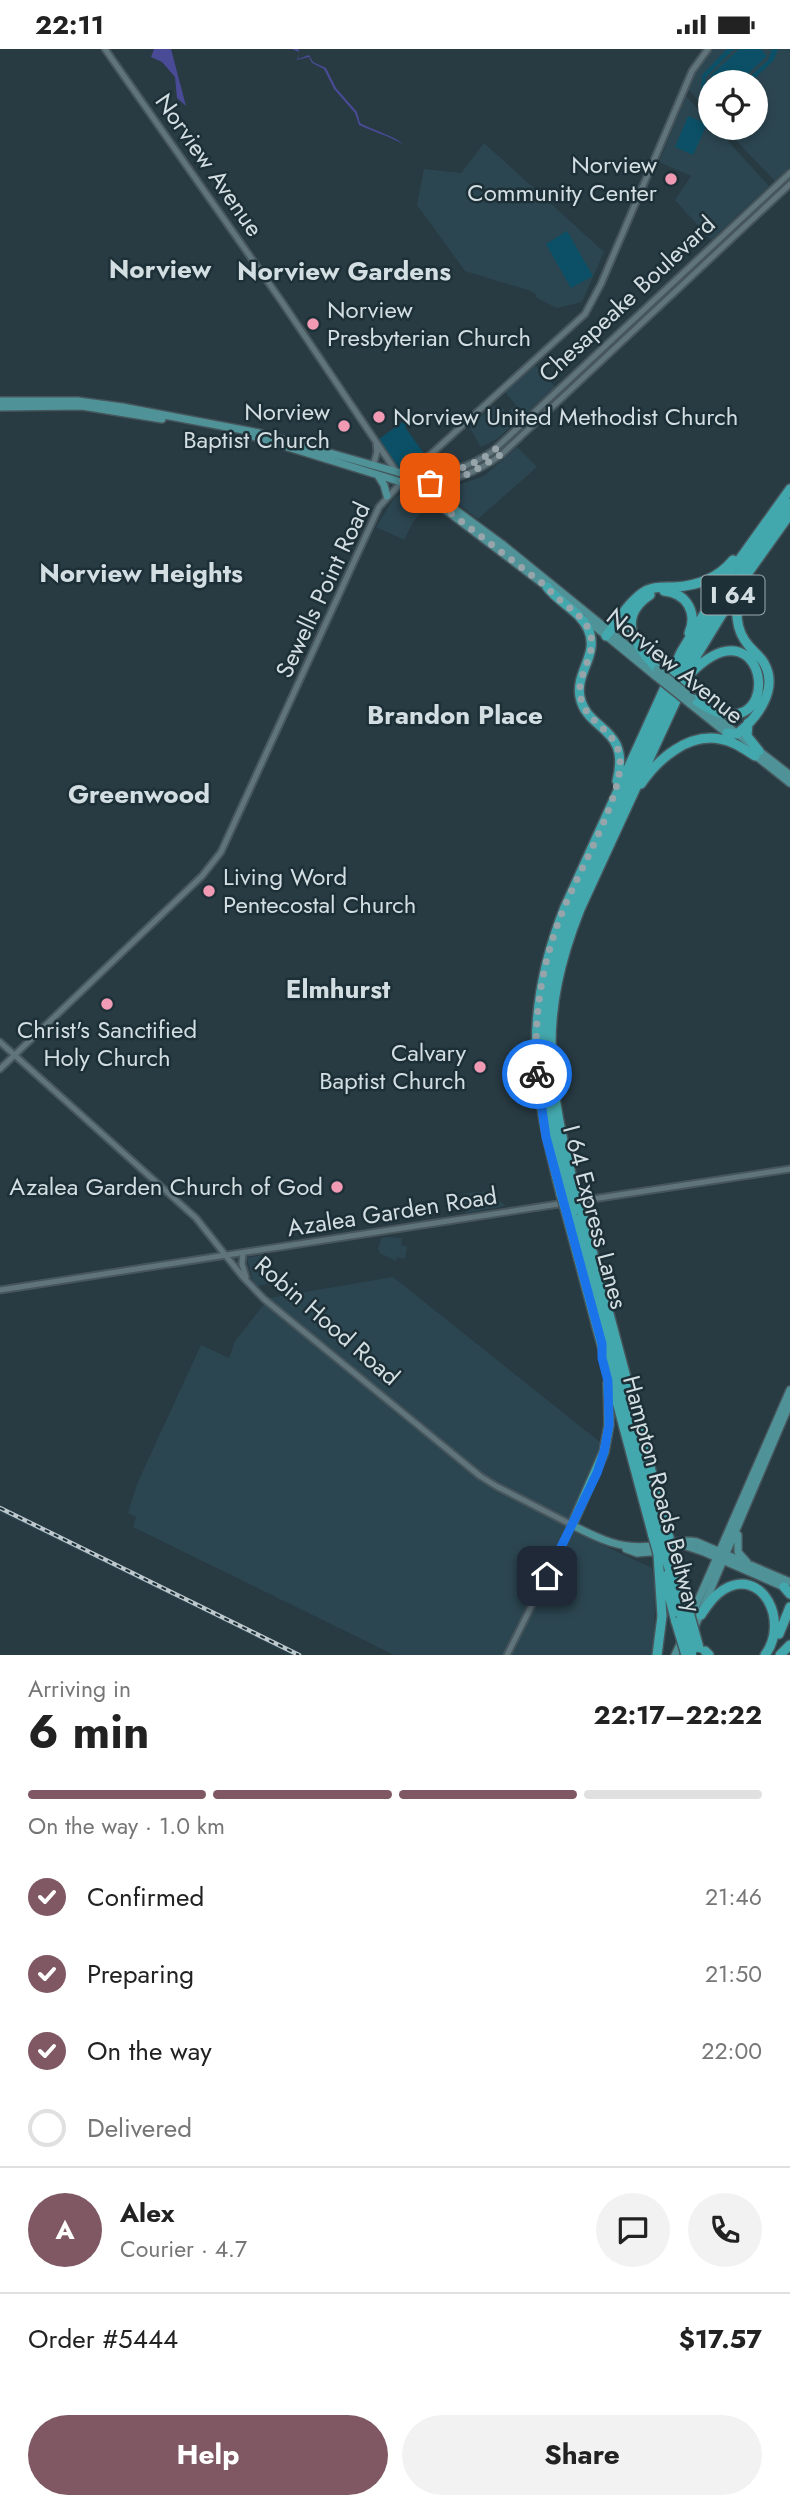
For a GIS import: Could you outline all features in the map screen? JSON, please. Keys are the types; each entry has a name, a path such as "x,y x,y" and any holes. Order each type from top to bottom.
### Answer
{"highway":[{"name":"Hampton Roads Beltway","path":"660,1535 602,1344 569,1193 546,1137 538,1092 535,1052 537,1009 546,961 558,925 681,652 722,584 790,489"},
{"name":"I 64 Express Lanes","path":"569,1193 549,1117 542,1062 545,1002 558,944 570,909 678,675 715,610 790,503"},
{"path":"608,634 634,601 649,590 660,586 692,585 720,573 775,511"},
{"name":"Hampton Roads Beltway","path":"660,1535 569,1193 553,1094 550,1060 552,1009 562,958 573,926 684,681 716,622 790,514"},
{"path":"727,733 737,734 748,723 765,701 769,683 765,665 743,638 737,619 737,603 751,569"},
{"path":"547,587 579,617 591,636 591,654 580,681 580,695 586,710 607,730 619,753 619,773 614,798"},
{"path":"656,673 638,648 632,630 636,610 649,596 661,591 673,592 688,603 692,624 681,652"},
{"path":"684,681 705,660 723,651 744,655 757,670 760,684 758,695 750,707 741,713 721,714 690,700"},
{"path":"748,723 747,736 757,753"},
{"path":"627,806 657,765 687,743 701,739 719,739 757,753"},
{"path":"572,1525 597,1473 607,1439 608,1381 602,1358 602,1344"},
{"path":"657,1655 668,1551 660,1535"},
{"name":"Hampton Roads Beltway","path":"668,1551 687,1605 696,1653"},
{"name":"Hampton Roads Beltway","path":"668,1551 679,1618 696,1653"},
{"path":"701,1615 715,1596 727,1588 741,1585 755,1589 768,1599 775,1615 776,1632 767,1652"},
{"path":"767,1652 775,1644 790,1607"},
{"path":"780,1655 790,1645"}],"main road":[{"name":"Norview Avenue","path":"105,49 282,302 397,473"},
{"name":"Sewells Point Road","path":"0,1069 202,876 220,852 375,515 387,496 408,475 585,314 601,285 692,71 708,49"},
{"name":"Chesapeake Boulevard","path":"0,401 78,401 122,407 259,433 397,473 428,475 449,472 467,466 497,448 790,173"},
{"name":"Chesapeake Boulevard","path":"0,407 82,406 263,439 401,482 449,480 475,471 502,454 790,184"},
{"path":"373,466 377,452 376,442"},
{"path":"497,448 502,454"},
{"path":"422,462 428,475"},
{"name":"Norview Avenue","path":"408,475 502,544 656,673 737,734 790,783"},
{"path":"378,476 387,496"},
{"path":"444,500 442,487 449,480"},
{"name":"Norview Avenue","path":"401,482 419,489 608,634"},
{"name":"Norview Avenue","path":"690,700 727,733 790,775"},
{"name":"Robin Hood Road","path":"0,1042 16,1053 54,1092 203,1224 248,1283 264,1299 480,1476 601,1540 619,1546 722,1556 753,1566 789,1588"},
{"name":"Azalea Garden Road","path":"0,1290 790,1169"},
{"path":"208,1258 215,1248 215,1241"},
{"path":"243,1252 243,1269 248,1283"},
{"path":"753,1566 740,1556 737,1548 737,1523 790,1389"},
{"path":"696,1653 701,1615 722,1556 790,1403"},
{"path":"705,1545 718,1543 737,1523"},
{"path":"507,1655 572,1525"},
{"name":"Robin Hood Road","path":"668,1551 688,1541 705,1545 789,1588"},
{"path":"619,1546 637,1553 676,1549 694,1551 708,1557 712,1569"},
{"path":"675,1655 712,1569 722,1556"}],"shaded area":[{"path":"154,49 171,49 186,106 177,98 175,77 162,62 151,57"},
{"path":"712,49 790,49 790,167 775,181 736,140 768,140 768,70 698,70 698,100 687,88 696,69"},
{"path":"727,49 734,49 713,70 707,70"},
{"path":"739,49 761,49 767,56 752,70 716,70"},
{"path":"772,49 778,49 774,60 764,70 757,70 768,60"},
{"path":"299,53 298,59 309,55 313,62 326,68 336,88 357,112 360,123 403,144 359,125 355,113 334,89 324,69 312,63 309,57 297,60"},
{"path":"686,96 698,109 698,140 727,140 769,186 711,240 675,200 691,176 659,162"},
{"path":"688,116 698,120 700,140 693,155 675,147"},
{"path":"484,143 604,252 582,302 557,308 535,297 537,295 531,291 465,271 417,205 424,169 461,173"},
{"path":"567,231 593,276 571,288 546,244"},
{"path":"535,365 555,387 497,439 481,447 470,425 493,406 502,407 506,413 516,405 505,392"},
{"path":"404,421 407,425 405,427 425,455 406,470 397,468 379,439"},
{"path":"517,447 537,467 478,519 453,500 453,495 461,484 484,476"},
{"path":"410,489 429,503 413,522 404,540 376,527 394,498"},
{"path":"487,1191 506,1206 466,1213 463,1194"},
{"path":"402,1238 401,1245 407,1247 405,1259 397,1257 396,1261 380,1253 378,1248 381,1239"},
{"path":"262,1255 267,1284 258,1286 253,1282 247,1258"},
{"path":"393,1277 610,1450 575,1532 652,1568 655,1587 652,1655 394,1655 133,1527 136,1517 128,1513 137,1484 201,1345 229,1358 235,1341 269,1298"},
{"path":"0,1506 304,1655 292,1655 0,1512"}],"railway":[{"path":"0,1508 299,1655"}],"way so far":[{"path":"430,483 469,474 502,454 497,448 458,470 408,475 401,482 414,486 427,495 516,562 582,620 591,636 592,650 580,681 581,701 588,714 611,736 620,759 614,798 565,907 546,961 537,1009 537,1074"}],"place":[{"name":"Norview Community Center","path":"671,179"},
{"name":"Norview Presbyterian Church","path":"313,324"},
{"name":"Norview United Methodist Church","path":"379,417"},
{"name":"Norview Baptist Church","path":"344,426"},
{"name":"Living Word Pentecostal Church","path":"209,891"},
{"name":"Christ's Sanctified Holy Church","path":"107,1004"},
{"name":"Calvary Baptist Church","path":"480,1067"},
{"name":"Azalea Garden Church of God","path":"337,1187"}],"district":[{"name":"Norview","path":"160,269"},
{"name":"Norview Gardens","path":"344,271"},
{"name":"Norview Heights","path":"141,573"},
{"name":"Brandon Place","path":"455,715"},
{"name":"Greenwood","path":"139,794"},
{"name":"Elmhurst","path":"338,989"}],"route":[{"path":"537,1074 546,1137 602,1344 602,1358 608,1381 609,1425 597,1473 547,1576"}]}
